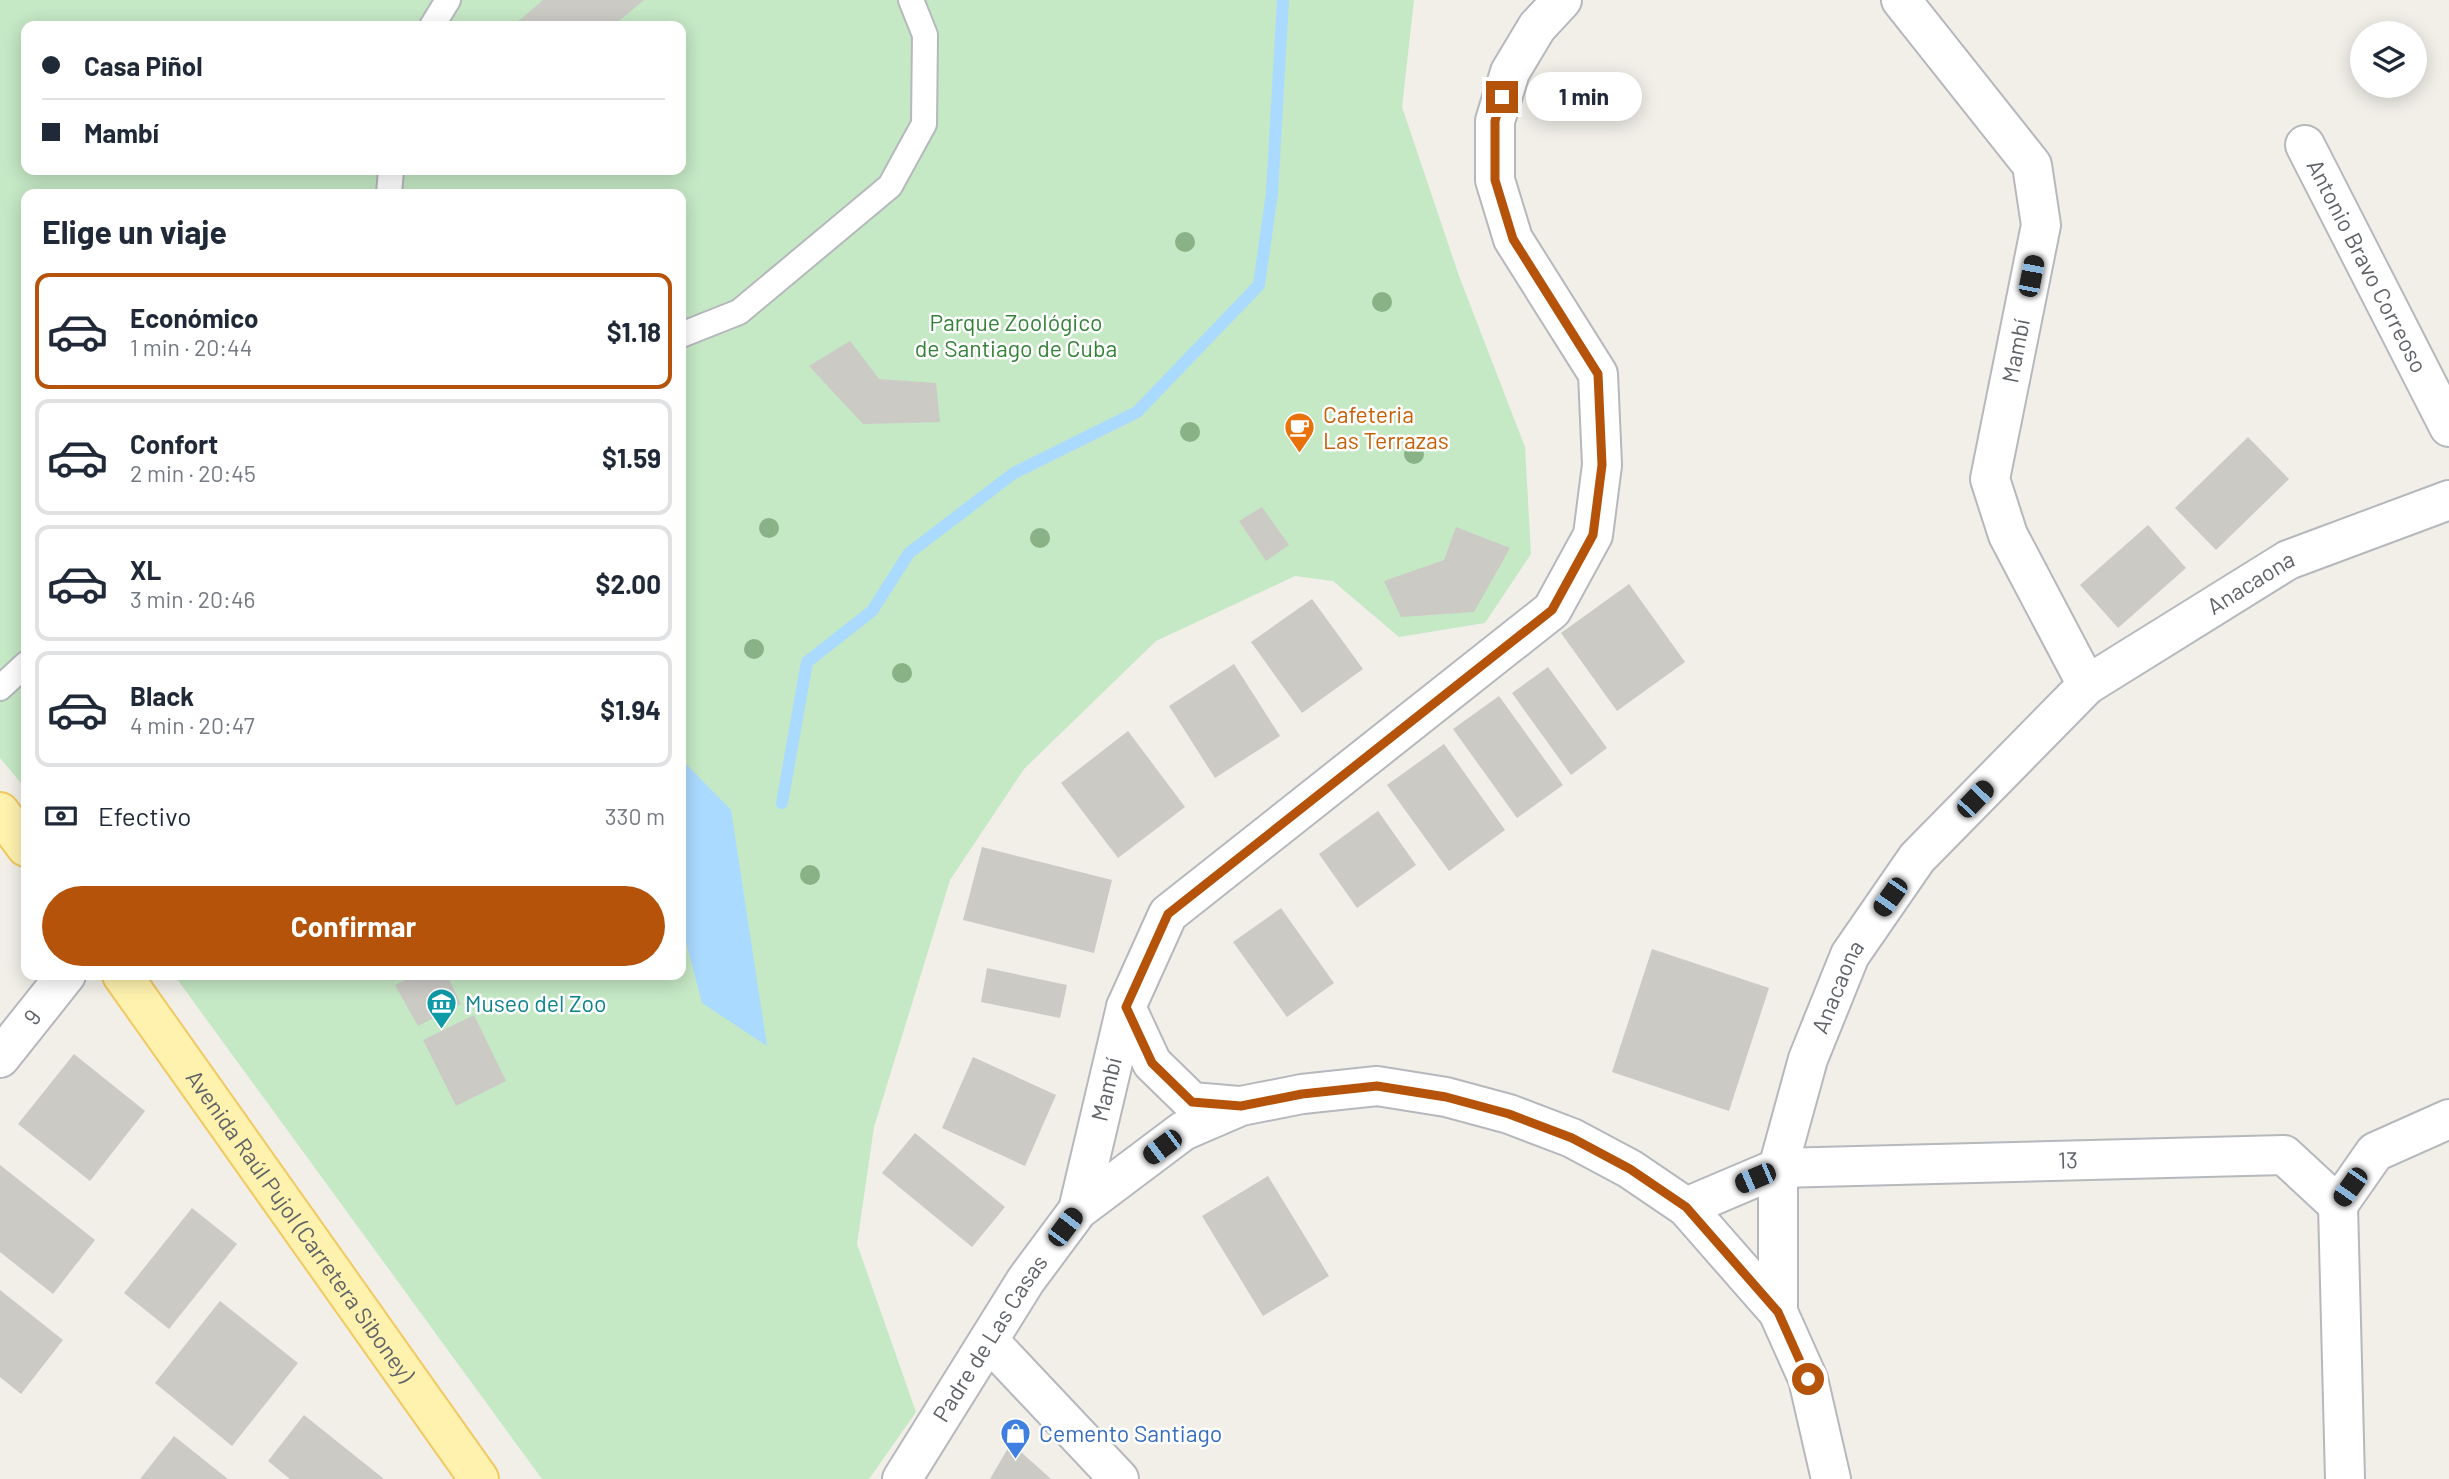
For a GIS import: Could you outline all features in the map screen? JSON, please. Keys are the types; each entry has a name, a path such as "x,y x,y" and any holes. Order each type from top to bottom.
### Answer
{"main road":[{"path":"0,812 21,840"},
{"name":"Avenida Raúl Pujol (Carretera Siboney)","path":"125,980 465,1472"}],"street":[{"name":"Mambí","path":"1078,1210 1126,1007 1168,914 1552,610 1593,535 1602,465 1598,374 1513,239 1495,180 1495,121 1510,72 1537,27 1562,0"},
{"name":"Mambí","path":"1901,0 2032,165 2041,225 1990,479 2008,535 2087,685"},
{"name":"Antonio Bravo Correoso","path":"2305,145 2449,427"},
{"name":"Anacaona","path":"1830,1479 1808,1379 1778,1312 1779,1168 1808,1059 1850,955 1917,858 2087,685 2288,560 2449,500"},
{"name":"9","path":"0,1058 62,980"},
{"path":"1126,1007 1152,1063 1192,1102 1241,1106"},
{"name":"Padre de Las Casas","path":"902,1479 1026,1280 1078,1210 1183,1131 1241,1106 1302,1094 1377,1086 1446,1097 1509,1114 1572,1138 1630,1169 1686,1207 1778,1312"},
{"path":"2344,1479 2338,1205 2375,1152 2449,1119"},
{"name":"13","path":"1779,1168 2284,1155 2338,1205"},
{"path":"1686,1207 1779,1168"},
{"path":"989,1341 1119,1479"}],"lane":[{"path":"435,21 448,0"},
{"path":"686,333 739,312 890,186 924,124 925,35 911,0"},
{"path":"0,688 21,669"}],"green space":[{"name":"Parque Zoológico de Santiago de Cuba","path":"0,0 1414,0 1402,107 1459,276 1525,447 1531,554 1485,623 1399,637 1333,581 1295,576 1156,641 1024,769 950,880 874,1127 857,1244 916,1412 869,1479 542,1479 178,980 686,980 686,189 21,189 21,783 0,758"}],"water":[{"path":"686,764 731,810 767,1046 702,1003 686,942"}],"building":[{"path":"543,0 644,0 619,21 518,21"},
{"path":"850,341 879,379 936,383 940,422 863,424 809,366"},
{"path":"2248,437 2289,479 2216,550 2175,508"},
{"path":"1262,507 1289,545 1266,561 1239,521"},
{"path":"2148,525 2186,568 2118,628 2080,585"},
{"path":"1456,527 1510,548 1474,612 1401,617 1384,581 1444,560"},
{"path":"1629,584 1685,662 1617,711 1561,633"},
{"path":"1312,599 1363,669 1302,713 1251,642"},
{"path":"1234,664 1280,736 1215,778 1169,706"},
{"path":"1548,667 1607,748 1571,775 1512,693"},
{"path":"1499,696 1563,785 1517,818 1453,729"},
{"path":"1128,731 1185,807 1118,858 1061,783"},
{"path":"1444,744 1505,830 1449,871 1387,785"},
{"path":"1378,811 1416,865 1357,908 1319,854"},
{"path":"982,847 1112,880 1094,953 963,920"},
{"path":"1281,908 1334,983 1287,1017 1233,942"},
{"path":"1652,949 1769,988 1729,1111 1612,1072"},
{"path":"987,968 1067,985 1060,1018 981,1002"},
{"path":"405,980 449,980 461,1004 418,1026 395,985"},
{"path":"474,1015 506,1081 456,1106 423,1040"},
{"path":"74,1054 145,1111 90,1181 18,1124"},
{"path":"973,1057 1056,1095 1025,1166 942,1128"},
{"path":"915,1133 1005,1207 972,1247 882,1173"},
{"path":"0,1165 95,1240 53,1294 0,1252"},
{"path":"1268,1176 1329,1276 1263,1316 1202,1216"},
{"path":"192,1208 237,1244 169,1329 124,1293"},
{"path":"0,1290 63,1340 21,1394 0,1377"},
{"path":"220,1301 298,1363 232,1446 155,1383"},
{"path":"304,1415 384,1479 290,1479 268,1461"},
{"path":"174,1436 228,1479 140,1479"},
{"name":"Cemento Santiago","path":"1011,1443 1051,1479 990,1479"}],"waterway":[{"path":"782,803 807,662 872,611 909,553 1014,473 1137,412 1259,285 1272,193 1283,0"}],"place":[{"name":"Cafeteria Las Terrazas","path":"1300,455"},
{"name":"Museo del Zoo","path":"442,1031"},
{"name":"Cemento Santiago","path":"1016,1461"}],"route":[{"path":"1502,97 1495,121 1495,180 1513,239 1598,374 1602,465 1593,535 1552,610 1168,914 1126,1007 1152,1063 1192,1102 1241,1106 1302,1094 1377,1086 1446,1097 1509,1114 1572,1138 1630,1169 1686,1207 1778,1312 1808,1379"}]}
